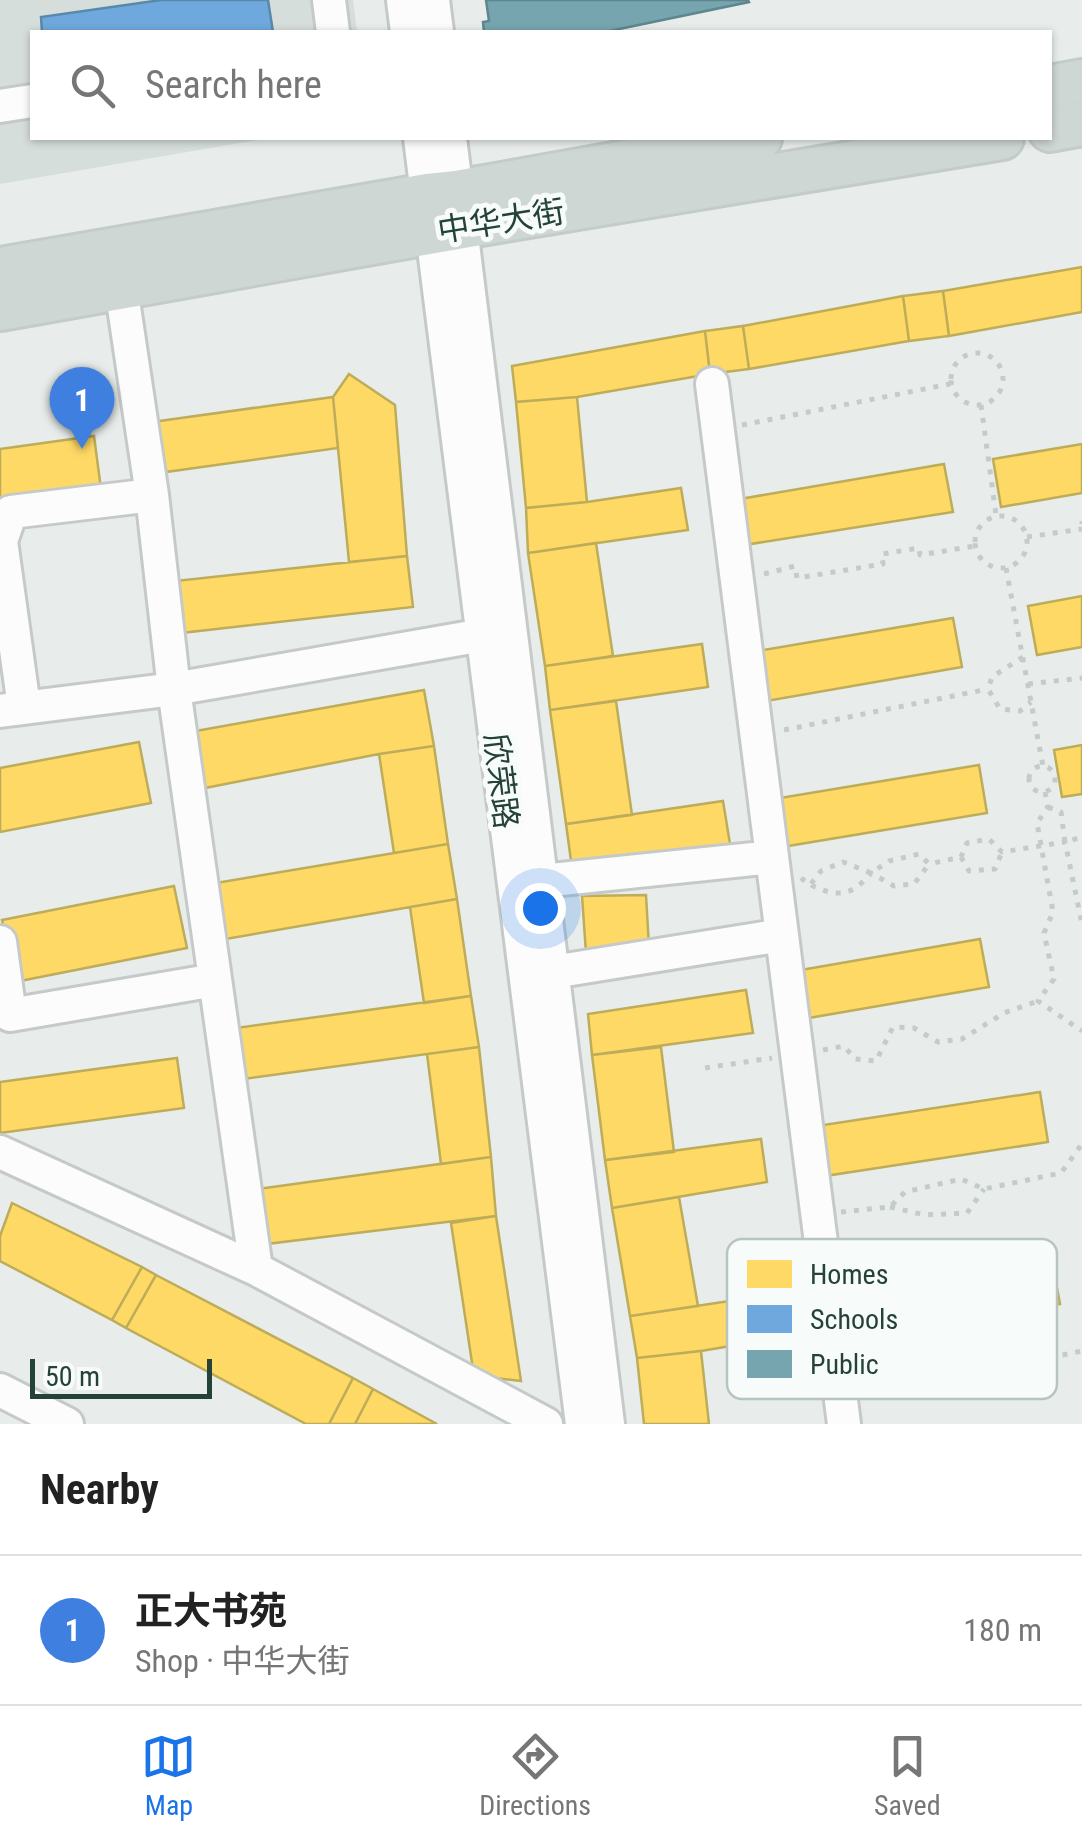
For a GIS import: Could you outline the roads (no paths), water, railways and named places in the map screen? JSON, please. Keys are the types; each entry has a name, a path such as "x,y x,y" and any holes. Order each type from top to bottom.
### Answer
{"main road":[{"path":"1052,87 1082,81"},
{"path":"1052,130 1082,124"},
{"name":"中华大街","path":"0,308 121,287 751,140"},
{"name":"中华大街","path":"0,269 987,140"}],"street":[{"path":"328,0 332,30"},
{"path":"403,0 407,30"},
{"path":"433,0 437,30"},
{"path":"0,106 30,101"},
{"name":"欣荣路","path":"421,140 445,211 542,881 608,1424"},
{"name":"欣荣路","path":"450,140 445,211 483,635 582,1424"},
{"path":"121,287 256,1269"},
{"path":"712,384 756,736 781,864 782,935 820,1239"},
{"path":"152,495 11,512 1,541 12,709 174,689 483,635"},
{"path":"542,881 781,864"},
{"path":"553,972 782,935"},
{"path":"0,942 4,1000 10,1015 215,980"},
{"path":"0,1152 256,1269 546,1424"},
{"path":"0,1390 67,1424"},
{"path":"841,1399 844,1424"}],"place":[{"name":"正大书苑","path":"82,449"}]}
